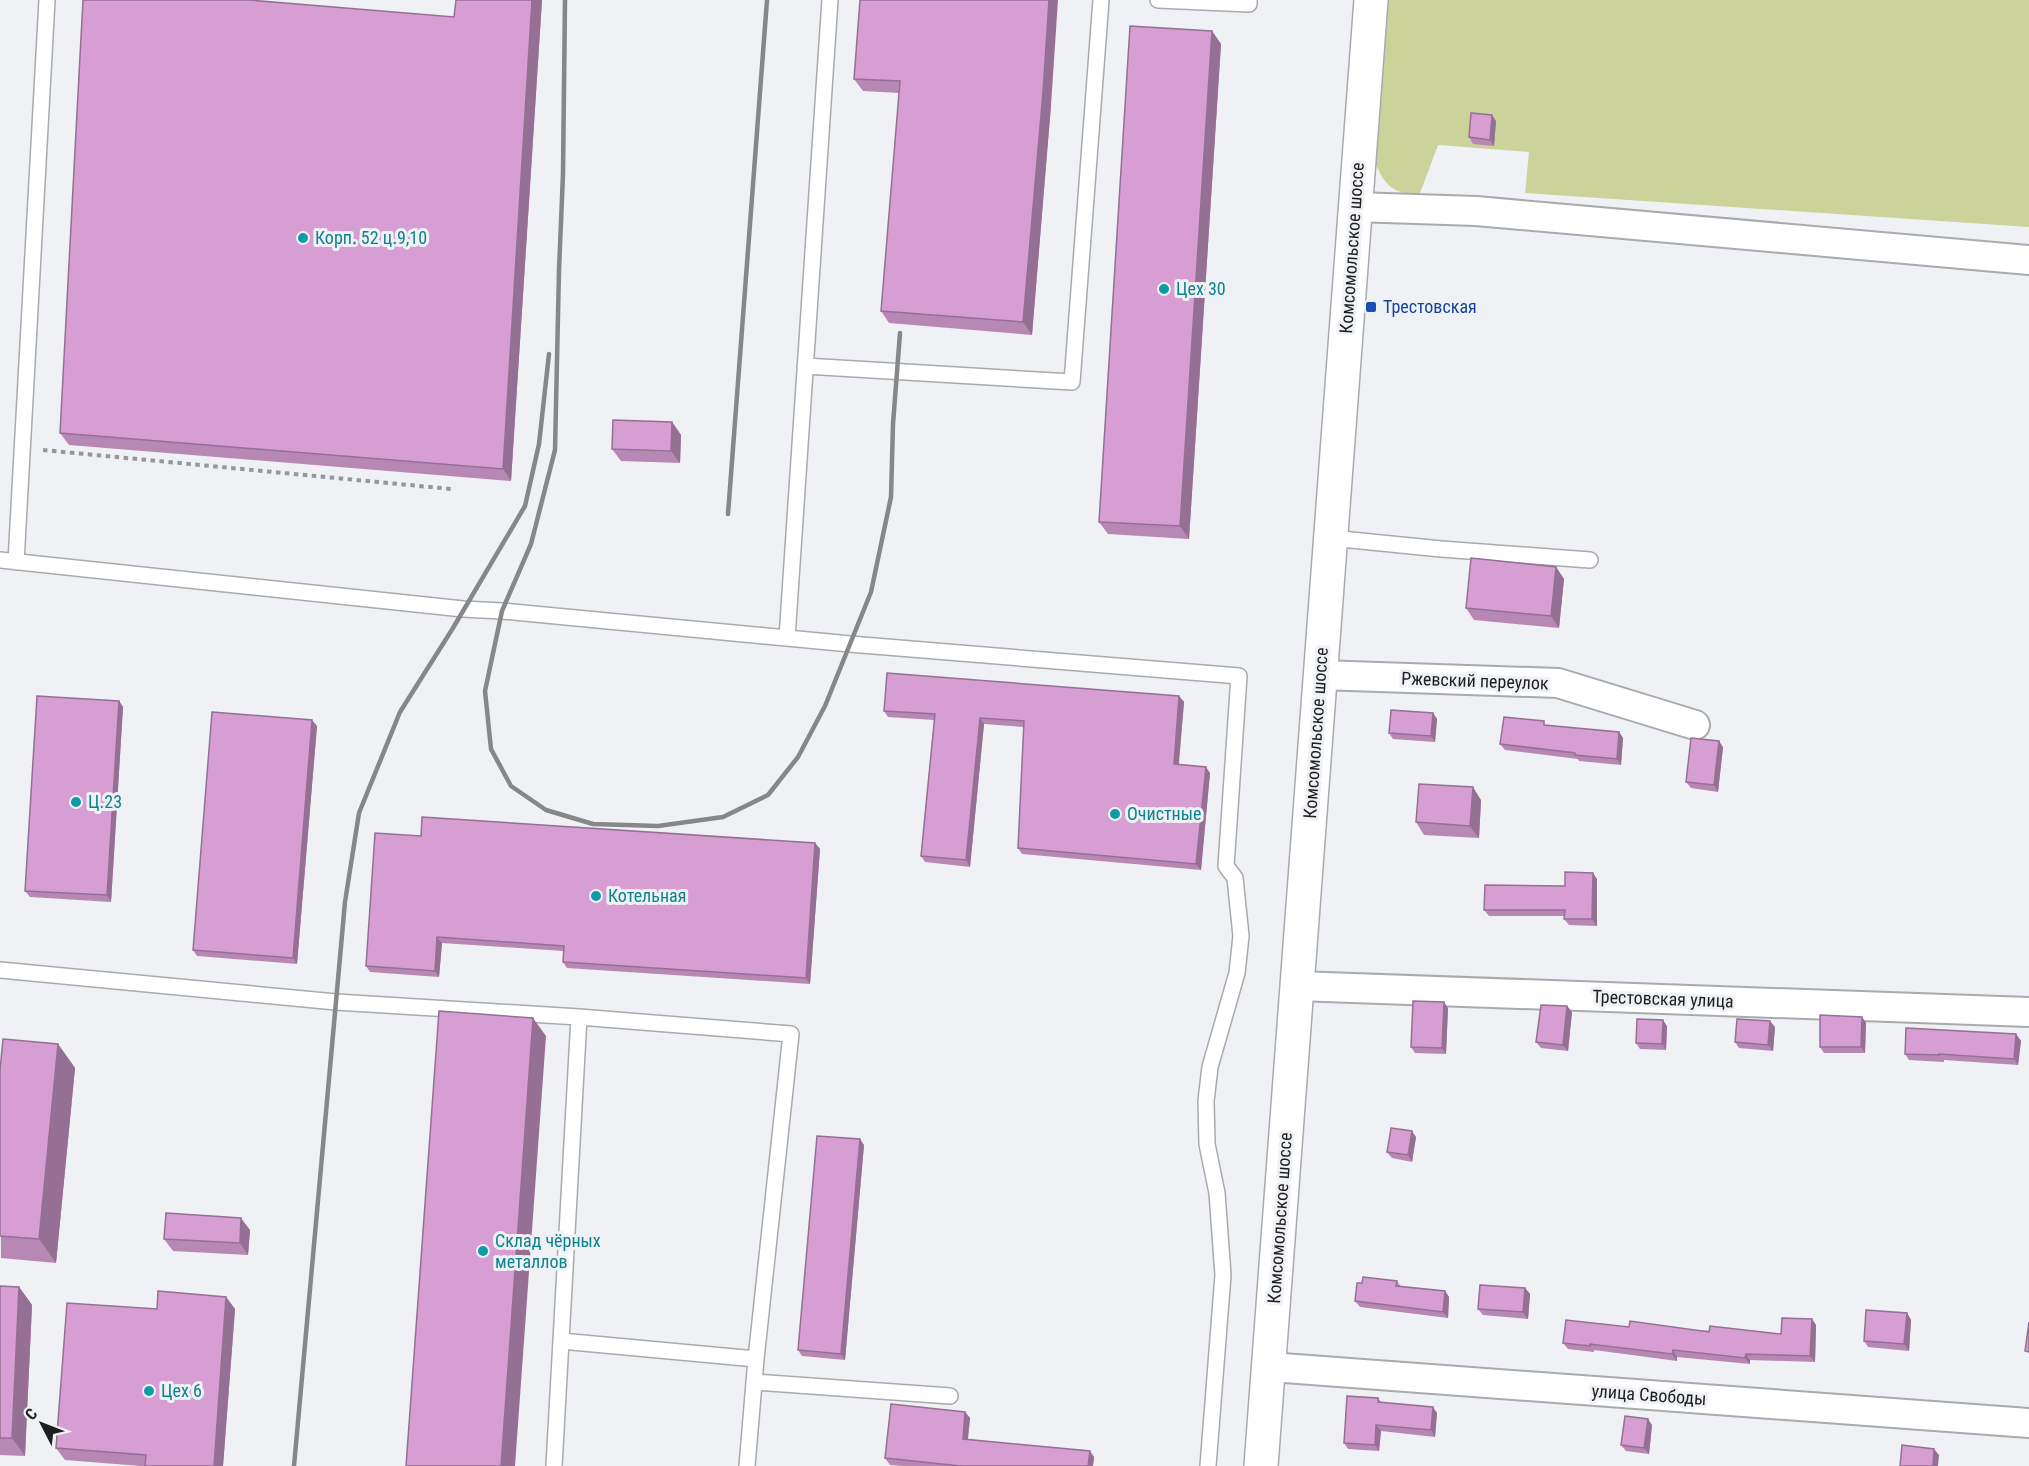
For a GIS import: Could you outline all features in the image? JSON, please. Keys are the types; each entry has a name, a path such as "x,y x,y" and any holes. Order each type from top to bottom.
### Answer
{"main road":[{"name":"Комсомольское шоссе","path":"1261,1466 1371,0"}],"street":[{"path":"1355,207 1476,211 2029,260"},
{"name":"Ржевский переулок","path":"1320,675 1558,683 1695,725"},
{"name":"Трестовская улица","path":"1297,986 2029,1012"},
{"name":"улица Свободы","path":"1269,1367 2029,1423"}],"lane":[{"path":"16,562 47,0"},
{"path":"787,638 830,0"},
{"path":"805,366 1072,382 1101,0"},
{"path":"1158,0 1249,4 1249,0"},
{"path":"1331,538 1590,560"},
{"path":"0,560 463,609 1239,676 1226,866 1235,878 1241,936 1232,993 1210,1067 1206,1101 1207,1144 1217,1193 1223,1275 1208,1466"},
{"path":"0,970 336,1002 579,1017 790,1034 747,1466"},
{"path":"554,1466 579,1017"},
{"path":"561,1341 756,1359"},
{"path":"754,1382 950,1396"}],"path":[{"path":"22,448 451,489"}],"green space":[{"path":"1387,0 2029,0 2029,227 1525,193 1529,152 1438,145 1419,196 1396,190 1383,178 1375,163"}],"building":[{"name":"Корп. 52 ц.9,10","path":"83,0 249,0 454,17 456,0 532,0 503,469 60,433"},
{"path":"860,0 1049,0 1023,322 881,311 900,81 854,79"},
{"name":"Цех 30","path":"1130,26 1212,31 1180,526 1099,522"},
{"path":"1471,113 1492,115 1490,140 1469,137"},
{"path":"613,420 672,422 671,451 612,449"},
{"path":"1471,558 1556,567 1551,616 1466,608"},
{"path":"887,673 1179,696 1174,764 1206,767 1196,864 1018,848 1024,721 980,718 966,860 921,856 935,714 884,711"},
{"name":"Ц.23","path":"37,696 119,701 107,895 25,891"},
{"path":"1391,710 1433,713 1431,736 1389,733"},
{"path":"212,712 312,720 293,958 193,950"},
{"path":"1504,717 1544,721 1544,725 1619,732 1617,759 1500,744"},
{"path":"1691,738 1719,741 1714,785 1686,782"},
{"path":"1419,784 1473,787 1470,826 1416,822"},
{"name":"Котельная","path":"422,817 815,843 806,978 563,962 564,946 437,937 435,971 366,966 375,833 421,836"},
{"path":"1565,872 1593,873 1592,919 1564,919 1565,910 1484,910 1485,885 1565,886"},
{"path":"1413,1001 1444,1002 1442,1048 1411,1047"},
{"path":"1541,1005 1567,1006 1563,1045 1536,1042"},
{"name":"Склад чёрных металлов","path":"439,1011 533,1018 501,1466 406,1466"},
{"path":"1820,1015 1862,1017 1861,1047 1820,1047"},
{"path":"1637,1019 1663,1020 1662,1044 1636,1043"},
{"path":"1737,1019 1770,1021 1768,1045 1735,1042"},
{"path":"1906,1028 2016,1034 2014,1059 1905,1054"},
{"path":"3,1039 58,1044 39,1239 0,1236 0,1070"},
{"path":"1391,1128 1412,1131 1408,1155 1387,1152"},
{"path":"817,1136 860,1139 841,1354 798,1350"},
{"path":"166,1213 241,1218 240,1243 164,1239"},
{"path":"1363,1277 1397,1281 1396,1286 1445,1291 1443,1312 1355,1301 1357,1283 1362,1283"},
{"path":"1480,1285 1525,1288 1523,1312 1478,1309"},
{"path":"0,1286 19,1287 12,1438 0,1438"},
{"name":"Цех 6","path":"158,1291 226,1297 214,1466 145,1466 146,1455 56,1448 67,1303 157,1309"},
{"path":"1866,1310 1907,1313 1904,1344 1864,1341"},
{"path":"1782,1318 1812,1319 1810,1356 1746,1354 1745,1358 1673,1350 1672,1354 1563,1343 1566,1320 1629,1327 1630,1321 1709,1332 1710,1326 1781,1334"},
{"path":"2029,1322 2029,1352 2025,1351"},
{"path":"1347,1396 1378,1398 1378,1402 1433,1407 1431,1430 1376,1425 1375,1445 1344,1443"},
{"path":"891,1404 965,1412 963,1439 1090,1451 1088,1466 961,1466 885,1458"},
{"path":"1625,1416 1648,1419 1644,1448 1621,1445"},
{"path":"1902,1445 1934,1449 1933,1466 1900,1466"}],"railway":[{"path":"565,0 563,174 555,450 531,544 502,611 485,691 491,749 511,786 546,810 593,824 658,826 723,817 768,795 798,757 825,706 871,592 891,497 893,424 900,333"},
{"path":"728,514 767,0"},
{"path":"294,1466 345,902 359,813 400,712 525,506 539,444 549,354"}],"place":[{"name":"Корп. 52 ц.9,10","path":"303,238"},
{"name":"Цех 30","path":"1164,289"},
{"name":"Трестовская","path":"1371,307"},
{"name":"Ц.23","path":"76,802"},
{"name":"Очистные","path":"1115,814"},
{"name":"Котельная","path":"596,896"},
{"name":"Склад чёрных металлов","path":"483,1251"},
{"name":"Цех 6","path":"149,1391"}]}
